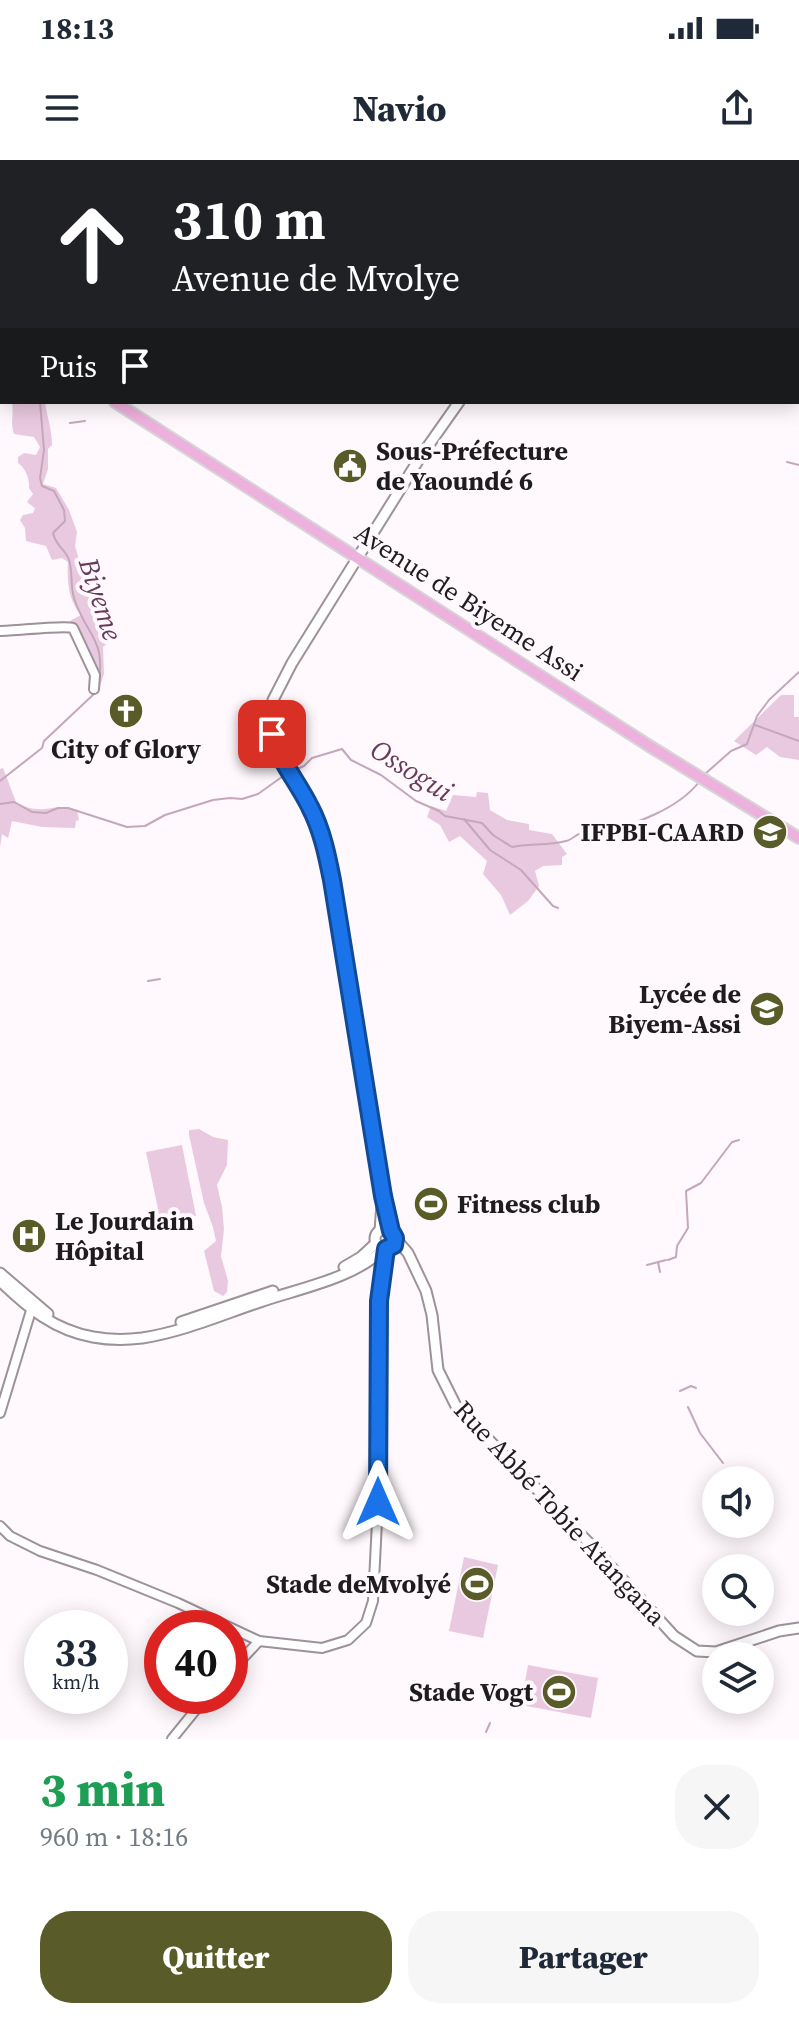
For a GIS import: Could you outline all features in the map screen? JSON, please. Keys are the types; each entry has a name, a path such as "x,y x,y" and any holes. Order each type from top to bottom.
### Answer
{"main road":[{"name":"Avenue de Biyeme Assi","path":"118,404 799,838"},
{"path":"0,1281 32,1307 84,1330 111,1334 148,1331 336,1270 386,1241 383,1196 332,880 317,822 277,752 272,734 273,700 292,663 421,456 458,404"},
{"name":"Rue Abbé Tobie Atangana","path":"386,1241 412,1263 428,1298 438,1370 456,1406 674,1636 697,1651 716,1652 779,1631 799,1628"},
{"path":"0,1273 32,1307"}],"street":[{"path":"0,631 37,631 66,625 73,628 93,669 94,689"},
{"path":"0,1526 10,1536 40,1551 178,1603 259,1641 307,1648 335,1646 348,1640 360,1630 371,1612 378,1502 380,1288 386,1241"},
{"path":"0,1413 32,1307"},
{"path":"248,1653 259,1641"},
{"path":"172,1739 192,1714"}],"shaded area":[{"path":"12,404 45,404 52,445 48,449 48,469 43,484 56,488 69,510 77,532 75,546 84,576 91,581 92,590 103,601 97,611 107,623 111,640 103,647 104,674 99,689 96,667 79,628 70,621 81,615 69,590 68,562 62,558 52,560 46,546 26,541 25,528 20,520 23,515 33,513 35,508 27,502 33,494 18,457 24,453 36,455 40,447 34,437 14,434"},
{"path":"781,695 794,695 794,717 799,717 799,760 780,757 767,747 756,755 734,741"},
{"path":"3,768 16,802 33,809 61,807 77,810 79,820 75,828 42,827 12,821 8,838 2,834 0,847 0,769"},
{"path":"477,792 488,793 490,810 507,820 529,824 529,830 552,834 567,854 562,857 562,865 543,866 535,871 539,886 528,901 510,915 501,895 483,874 487,861 460,836 449,842 440,825 427,817 431,806 446,811 453,795 476,797"},
{"path":"199,1129 213,1137 228,1140 227,1165 217,1185 224,1229 221,1256 228,1281 227,1292 223,1296 214,1291 204,1251 216,1241 189,1135 189,1130"},
{"path":"182,1145 196,1216 161,1223 146,1152"},
{"name":"Stade deMvolyé","path":"464,1557 498,1565 483,1638 449,1631"},
{"name":"Stade Vogt","path":"528,1665 598,1678 591,1718 521,1705"}],"waterway":[{"name":"Biyeme","path":"40,404 44,450 40,478 42,486 54,491 64,510 65,521 53,533 69,560 74,598 98,648 98,687"},
{"path":"70,423 85,421"},
{"path":"787,462 799,465"},
{"name":"Ossogui","path":"705,774 731,751 747,744 757,716 799,672"},
{"name":"Biyeme","path":"0,781 42,748 44,741 95,693"},
{"path":"755,725 799,741"},
{"name":"Ossogui","path":"292,771 312,758 342,749 351,760 381,775 416,801 445,816 482,823 493,835 512,847 559,843 582,833 599,833 627,825 667,808 699,782"},
{"name":"Ossogui","path":"0,804 14,802 32,812 46,813 68,808 127,827 145,826 165,815 213,800 242,799 258,794 286,774"},
{"path":"464,819 490,850 521,870 558,908"},
{"path":"148,981 160,979"},
{"path":"668,1260 676,1257 677,1246 688,1228 686,1191 701,1183 732,1142 739,1140"},
{"path":"647,1265 666,1260"},
{"path":"658,1262 660,1272"},
{"path":"680,1391 691,1386 696,1388"},
{"path":"688,1407 700,1433 723,1463"},
{"path":"486,1732 490,1723"}],"place":[{"name":"Sous-Préfecture de Yaoundé 6","path":"350,466"},
{"name":"City of Glory","path":"126,711"},
{"name":"IFPBI-CAARD","path":"770,832"},
{"name":"Lycée de Biyem-Assi","path":"767,1009"},
{"name":"Fitness club","path":"431,1204"},
{"name":"Le Jourdain Hôpital","path":"29,1236"},
{"name":"Stade deMvolyé","path":"477,1584"},
{"name":"Stade Vogt","path":"559,1692"}],"route":[{"path":"272,734 277,752 310,806 324,844 383,1196 395,1238 394,1245 386,1249 380,1288 378,1502"}]}
